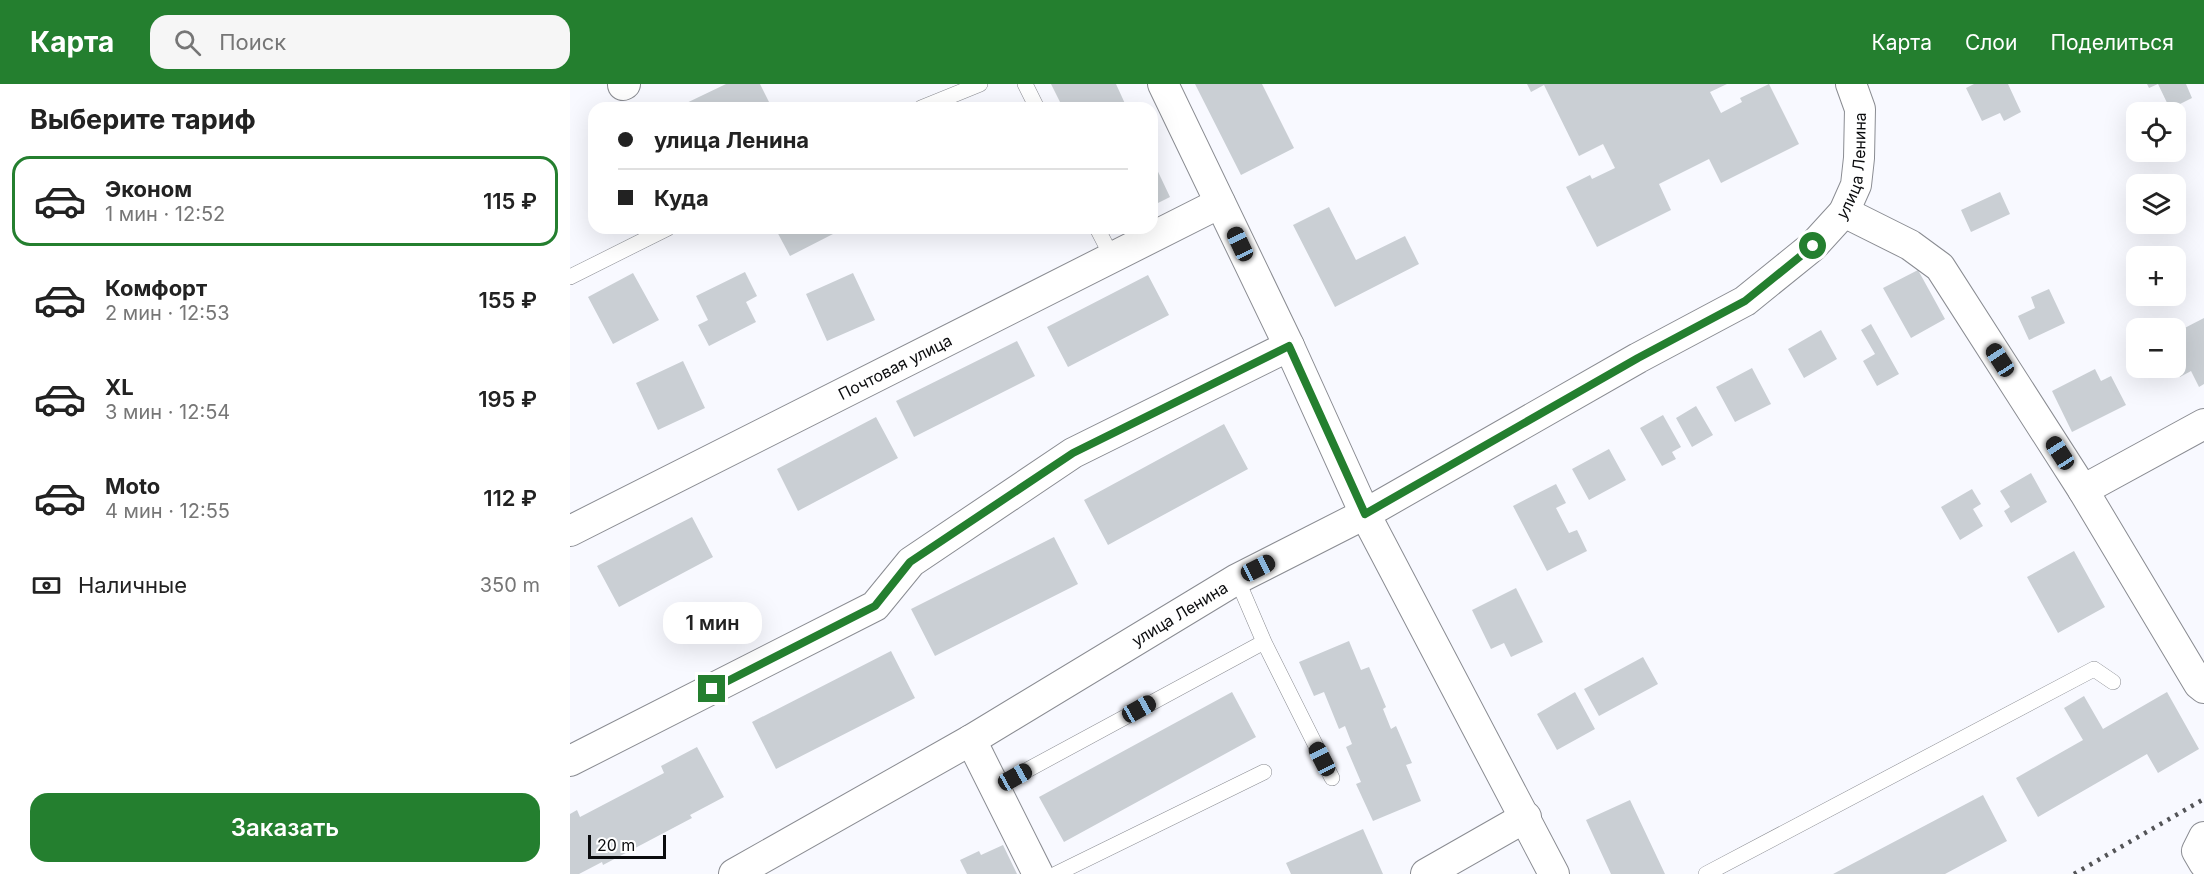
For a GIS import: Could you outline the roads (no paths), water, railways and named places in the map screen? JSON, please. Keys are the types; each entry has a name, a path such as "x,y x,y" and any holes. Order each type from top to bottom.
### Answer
{"street":[{"path":"1163,84 1289,346 1365,514 1554,874"},
{"name":"улица Ленина","path":"735,874 971,740 1237,579 1365,514 1638,358 1745,301 1813,246 1844,212 1856,185 1859,158 1860,109 1851,84"},
{"name":"Почтовая улица","path":"570,531 1220,203"},
{"path":"1844,212 1910,245 1940,267 2084,490 2204,688"},
{"path":"570,761 875,606 910,562 1073,453 1289,346"},
{"path":"2084,490 2204,424"},
{"path":"971,740 1038,874"},
{"path":"1426,874 1526,817"},
{"path":"2204,837 2197,851 2204,863"}],"lane":[{"path":"936,102 980,84"},
{"path":"1025,84 1034,102"},
{"path":"570,277 656,234"},
{"path":"1100,234 1112,257"},
{"path":"1237,579 1264,642 1332,778"},
{"path":"994,788 1264,642"},
{"path":"1706,874 2094,669 2113,682"},
{"path":"1056,874 1264,772"}],"railway":[{"path":"2074,874 2204,799"}]}
